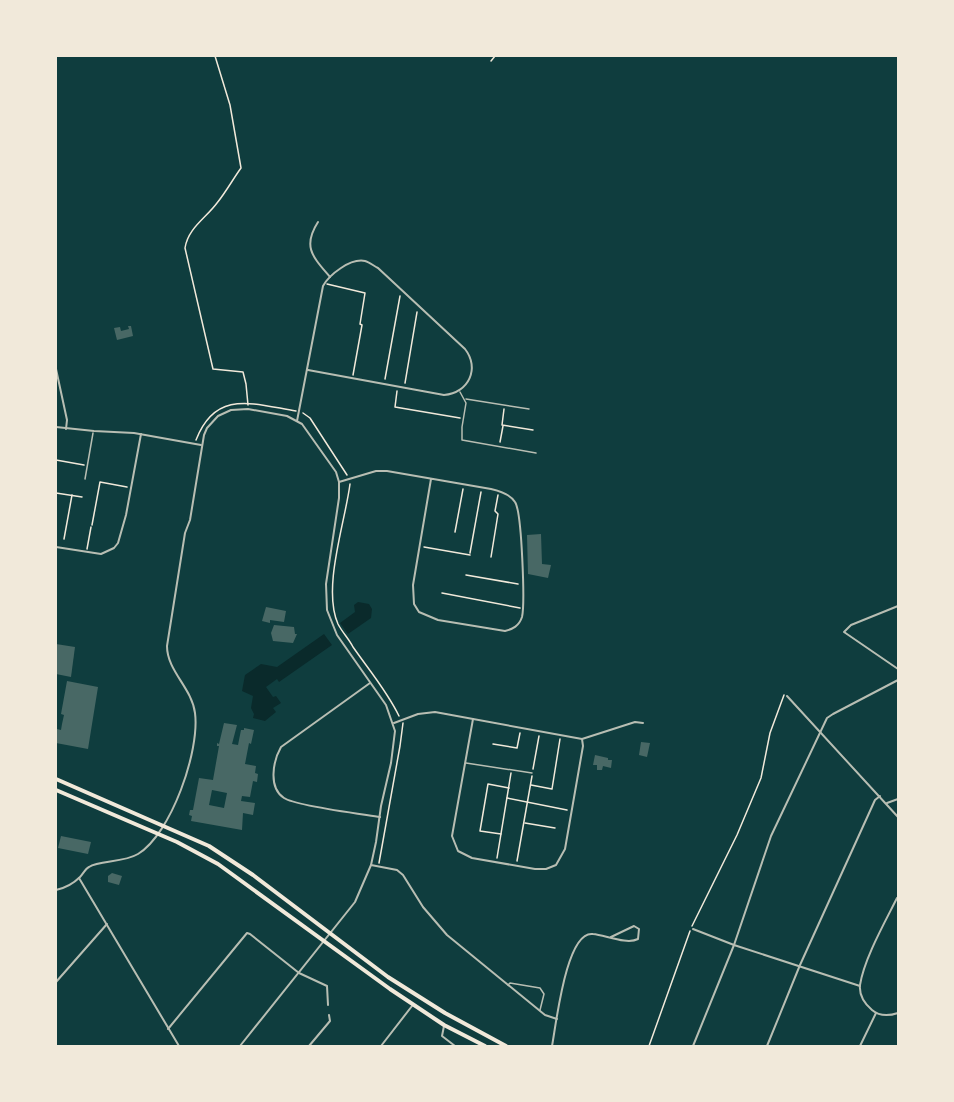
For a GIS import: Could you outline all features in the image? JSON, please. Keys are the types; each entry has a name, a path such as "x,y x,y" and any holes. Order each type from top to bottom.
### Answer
{"main road":[{"path":"56,779 209,846 425,1000 506,1047"},
{"path":"56,790 193,850 218,864 413,1005 485,1047"}],"street":[{"path":"318,222 309,238 310,248 330,277"},
{"path":"297,421 325,283 330,277 356,261 365,261 378,268 470,355 473,369 472,376 459,391 444,394 308,370"},
{"path":"56,369 67,420 66,429"},
{"path":"56,890 66,887 92,866 137,855 149,845 167,820 186,774 195,728 194,705 170,662 167,646 204,435 218,416 231,410 248,409 287,416 297,421 307,429 327,458 339,482 339,498 326,584 329,618 337,635 386,705 393,723 394,741 371,865 355,902 240,1047"},
{"path":"56,427 94,432 141,434 201,445"},
{"path":"56,548 101,554 114,548 121,538 141,434"},
{"path":"339,482 376,471 387,471 481,487 507,494 516,503 520,518 523,609 516,626 505,631 438,621 419,612 414,604 413,585 431,479"},
{"path":"898,606 851,625 844,632 898,669"},
{"path":"693,1047 734,945 779,816 827,718 898,680"},
{"path":"370,682 281,747 273,779 278,794 291,801 380,817"},
{"path":"785,695 898,817"},
{"path":"393,723 427,712 582,739 635,722 643,723"},
{"path":"473,719 452,836 458,851 472,858 546,869 556,865 565,849 583,746 582,739"},
{"path":"767,1047 800,965 875,800 880,796"},
{"path":"886,803 898,799"},
{"path":"371,865 397,870 403,875 423,907 447,935 540,1011 557,1019"},
{"path":"79,878 179,1047"},
{"path":"898,899 875,943 860,986 864,1001 876,1013 885,1015 898,1013"},
{"path":"56,982 107,924"},
{"path":"552,1047 570,958 575,944 584,934 590,933 611,937 634,941 638,939 639,930 634,926 628,927 611,937"},
{"path":"693,929 734,945 860,986"},
{"path":"168,1029 246,934 250,934 299,973 327,986 328,1005"},
{"path":"381,1047 413,1005"},
{"path":"860,1047 876,1013"},
{"path":"309,1047 330,1022 329,1015"},
{"path":"444,1025 442,1036 455,1047"}],"lane":[{"path":"459,391 465,399 462,440 536,453"},
{"path":"465,399 530,409"},
{"path":"85,479 94,432"},
{"path":"465,762 532,773"},
{"path":"508,985 510,983 540,988 544,994 540,1011"}],"path":[{"path":"215,56 225,85 241,168 215,206 194,228 185,248 213,369 243,372 248,402"},
{"path":"491,61 495,56"},
{"path":"325,283 365,293 353,378"},
{"path":"385,380 400,296"},
{"path":"405,383 417,312"},
{"path":"397,391 395,407 460,418"},
{"path":"195,444 204,425 218,410 236,403 248,402 300,412 310,417 347,475"},
{"path":"499,446 505,405"},
{"path":"503,425 533,430"},
{"path":"56,460 87,466"},
{"path":"87,553 100,482 126,487"},
{"path":"350,482 332,596 338,623 352,645"},
{"path":"424,547 470,554 481,487"},
{"path":"455,532 463,489"},
{"path":"56,493 82,497"},
{"path":"64,539 72,495"},
{"path":"491,557 498,514 495,511 498,495"},
{"path":"466,575 522,584"},
{"path":"442,593 523,609"},
{"path":"649,1047 687,937 737,835 761,778 770,733 785,695"},
{"path":"493,744 517,748 520,733"},
{"path":"517,861 539,736"},
{"path":"530,785 552,789 560,739"},
{"path":"497,858 512,770"},
{"path":"378,867 394,782"},
{"path":"501,834 480,831 481,821 488,784 509,788"},
{"path":"507,798 568,810"},
{"path":"524,823 555,828"}],"water":[{"path":"358,602 369,604 372,609 371,618 348,634 340,623 355,612 354,605"},
{"path":"324,634 332,645 279,682 277,679 266,687 281,703 273,708 276,712 265,721 253,718 251,708 253,696 242,691 245,675 261,664 277,667"}],"building":[{"path":"128,326 131,326 133,336 117,340 114,328 120,327 121,331 129,329"},
{"path":"541,534 542,564 551,565 548,578 528,574 527,535"},
{"path":"266,607 286,611 284,622 262,621"},
{"path":"274,625 294,627 295,634 297,634 293,643 273,641 271,633"},
{"path":"56,644 75,647 71,677 56,674"},
{"path":"67,681 98,687 88,749 56,743 57,729 61,730 64,715 61,714"},
{"path":"224,723 237,725 232,744 238,745 241,730 244,728 254,730 245,764 256,766 257,782 253,781 250,797 242,796 241,801 255,803 253,815 243,813 242,830 191,821 192,816 189,815 190,810 193,810 199,778 213,780 219,746 217,743 219,744","holes":["212,790 227,793 224,808 209,805"]},
{"path":"641,742 650,743 647,757 639,755"},
{"path":"595,755 612,760 611,768 603,766 602,770 597,770 597,765 593,765"},
{"path":"61,836 91,842 88,854 58,848"},
{"path":"112,873 122,876 119,885 108,882 108,876"}]}
